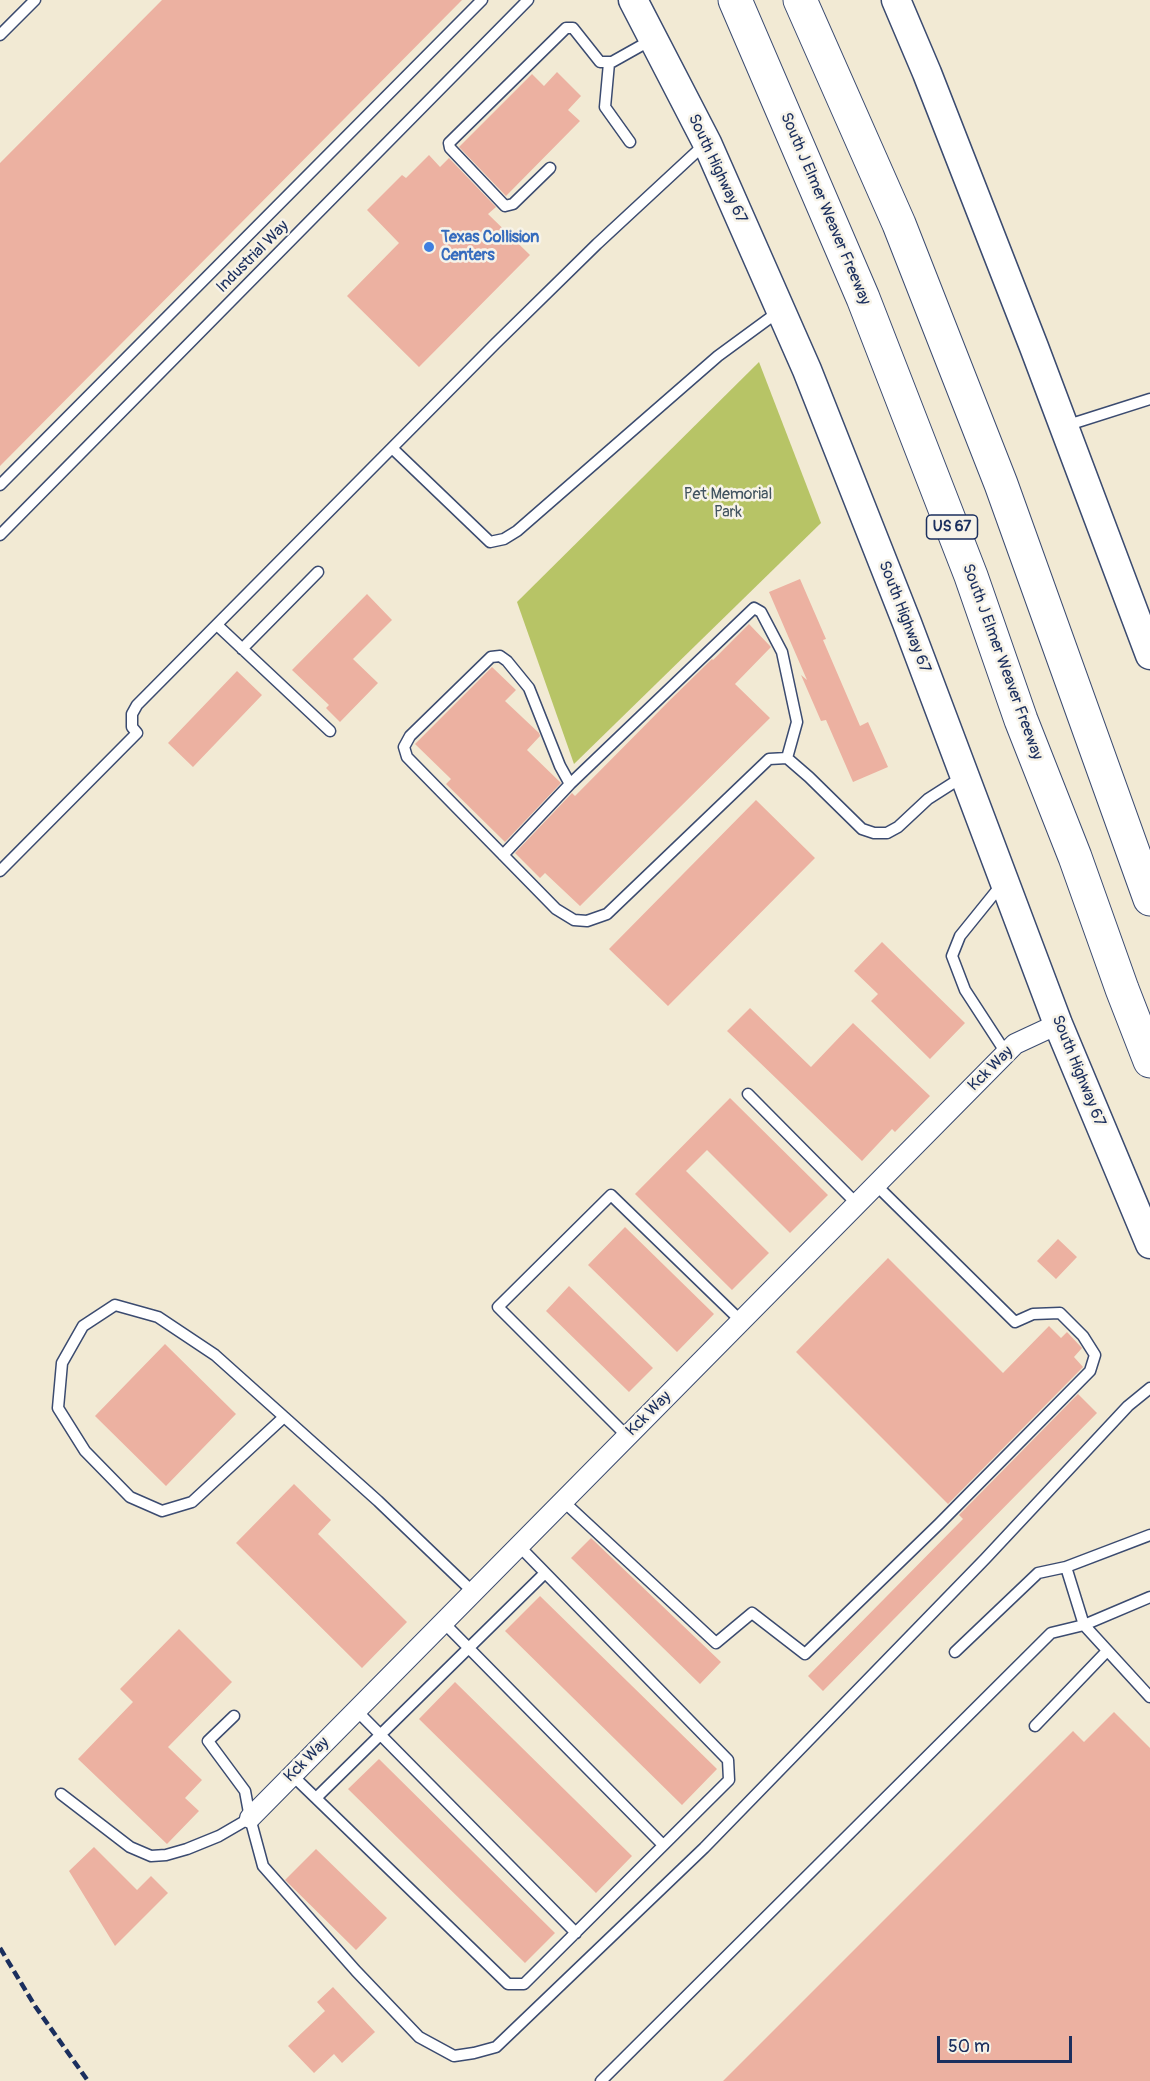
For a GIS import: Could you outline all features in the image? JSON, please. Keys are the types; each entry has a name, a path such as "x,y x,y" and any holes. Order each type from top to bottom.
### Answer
{"highway":[{"name":"South J Elmer Weaver Freeway","path":"735,0 867,309 971,576 1021,720 1150,1061"},
{"path":"800,0 899,224 1001,484 1150,899"}],"main road":[{"name":"South Highway 67","path":"633,0 706,143 781,310 907,623 1058,1024 1150,1244"},
{"path":"896,0 931,84 1150,655"}],"street":[{"name":"Kck Way","path":"250,1818 1015,1044 1058,1024"}],"lane":[{"path":"0,35 35,0"},
{"path":"0,485 482,0"},
{"name":"Industrial Way","path":"0,535 528,0"},
{"path":"550,168 513,204 505,206 450,148 449,143 566,28 573,28 600,62 609,63 653,39"},
{"path":"609,63 605,107 630,142"},
{"path":"0,871 137,733 132,727 132,714 137,705 597,244 706,143"},
{"path":"392,448 490,542 504,539 517,531 718,356 781,310"},
{"path":"1064,427 1150,399"},
{"path":"242,649 318,572"},
{"path":"503,855 570,784 754,608 760,612 782,652 797,722 787,758"},
{"path":"217,625 330,731"},
{"path":"570,784 560,766 529,688 507,661 500,656 491,657 410,736 404,747 407,757 556,909 574,920 587,921 607,914 769,759 787,758 862,829 874,833 888,833 898,827 928,799 964,776"},
{"path":"1004,882 960,936 952,956 965,990 1006,1053"},
{"path":"747,1094 857,1204"},
{"path":"563,1501 716,1643 752,1613 805,1654 939,1524 1090,1371 1095,1355 1083,1336 1060,1313 1033,1314 1015,1322 876,1185"},
{"path":"627,1436 498,1307 611,1195 741,1321"},
{"path":"284,1417 192,1502 162,1511 130,1497 85,1451 58,1408 62,1363 82,1326 115,1305 158,1317 215,1354 378,1501 473,1592"},
{"path":"234,1716 208,1741 245,1791 263,1866 356,1971 419,2037 454,2056 496,2047 704,1848 985,1559 1128,1406 1150,1388"},
{"path":"955,1652 1038,1573 1065,1567 1150,1535"},
{"path":"292,1775 508,1984 524,1984 729,1780 728,1760 519,1546"},
{"path":"1065,1567 1084,1625 1150,1697"},
{"path":"316,1798 467,1647 545,1573"},
{"path":"601,2081 1051,1633 1084,1625 1150,1597"},
{"path":"443,1622 663,1845"},
{"path":"1035,1726 1107,1651"},
{"path":"356,1710 576,1933"},
{"path":"61,1794 130,1847 151,1856 166,1856 187,1849 219,1836 250,1818"}],"green space":[{"name":"Pet Memorial Park","path":"759,362 821,523 574,764 517,602"}],"building":[{"path":"162,0 462,0 0,466 0,163"},
{"path":"557,72 581,96 568,110 580,121 506,196 459,147 532,74 544,86"},
{"path":"429,155 440,167 449,158 496,207 488,214 530,255 419,367 347,296 399,243 367,210 402,175 406,178"},
{"path":"800,579 860,726 868,722 888,767 853,782 826,720 821,721 801,675 807,680 769,592"},
{"path":"367,594 392,620 353,659 378,683 340,722 326,708 329,705 292,670"},
{"path":"749,624 771,647 735,684 770,718 580,906 545,873 540,878 515,853 572,793 575,796"},
{"path":"492,667 516,690 505,701 539,733 540,736 527,750 561,783 505,842 446,784 451,779 415,744"},
{"path":"237,671 262,695 193,767 168,743"},
{"path":"756,800 815,858 668,1006 609,949"},
{"path":"882,942 965,1023 930,1059 871,1001 878,994 854,971"},
{"path":"750,1008 811,1067 853,1023 930,1096 895,1132 892,1129 862,1161 727,1031"},
{"path":"730,1098 828,1195 790,1233 707,1150 686,1171 769,1253 732,1290 635,1194"},
{"path":"625,1227 714,1314 677,1352 588,1265"},
{"path":"1058,1239 1077,1257 1056,1279 1037,1261"},
{"path":"888,1258 1003,1373 1049,1326 1061,1338 1067,1332 1082,1348 1074,1357 1083,1367 948,1504 796,1352"},
{"path":"569,1286 653,1368 629,1392 546,1311"},
{"path":"165,1344 236,1414 166,1486 95,1416"},
{"path":"1078,1394 1097,1413 823,1691 808,1676 963,1519 959,1515"},
{"path":"294,1484 331,1520 318,1534 407,1622 362,1668 236,1543"},
{"path":"591,1538 721,1662 700,1684 571,1558"},
{"path":"540,1596 717,1769 682,1805 505,1631"},
{"path":"179,1629 232,1682 168,1747 202,1780 185,1798 199,1811 167,1844 78,1759 133,1702 120,1689"},
{"path":"455,1682 632,1856 596,1893 419,1719"},
{"path":"1114,1712 1150,1748 1150,2081 723,2081 1073,1731 1084,1742"},
{"path":"379,1759 555,1933 525,1963 348,1789"},
{"path":"94,1847 137,1890 151,1876 168,1893 115,1946 69,1871"},
{"path":"316,1849 387,1918 356,1950 285,1880"},
{"path":"333,1987 375,2032 342,2063 334,2054 314,2073 288,2046 325,2011 317,2002"}],"railway":[{"path":"0,1948 35,2006 88,2081"}],"place":[{"name":"Texas Collision Centers","path":"429,247"}]}
